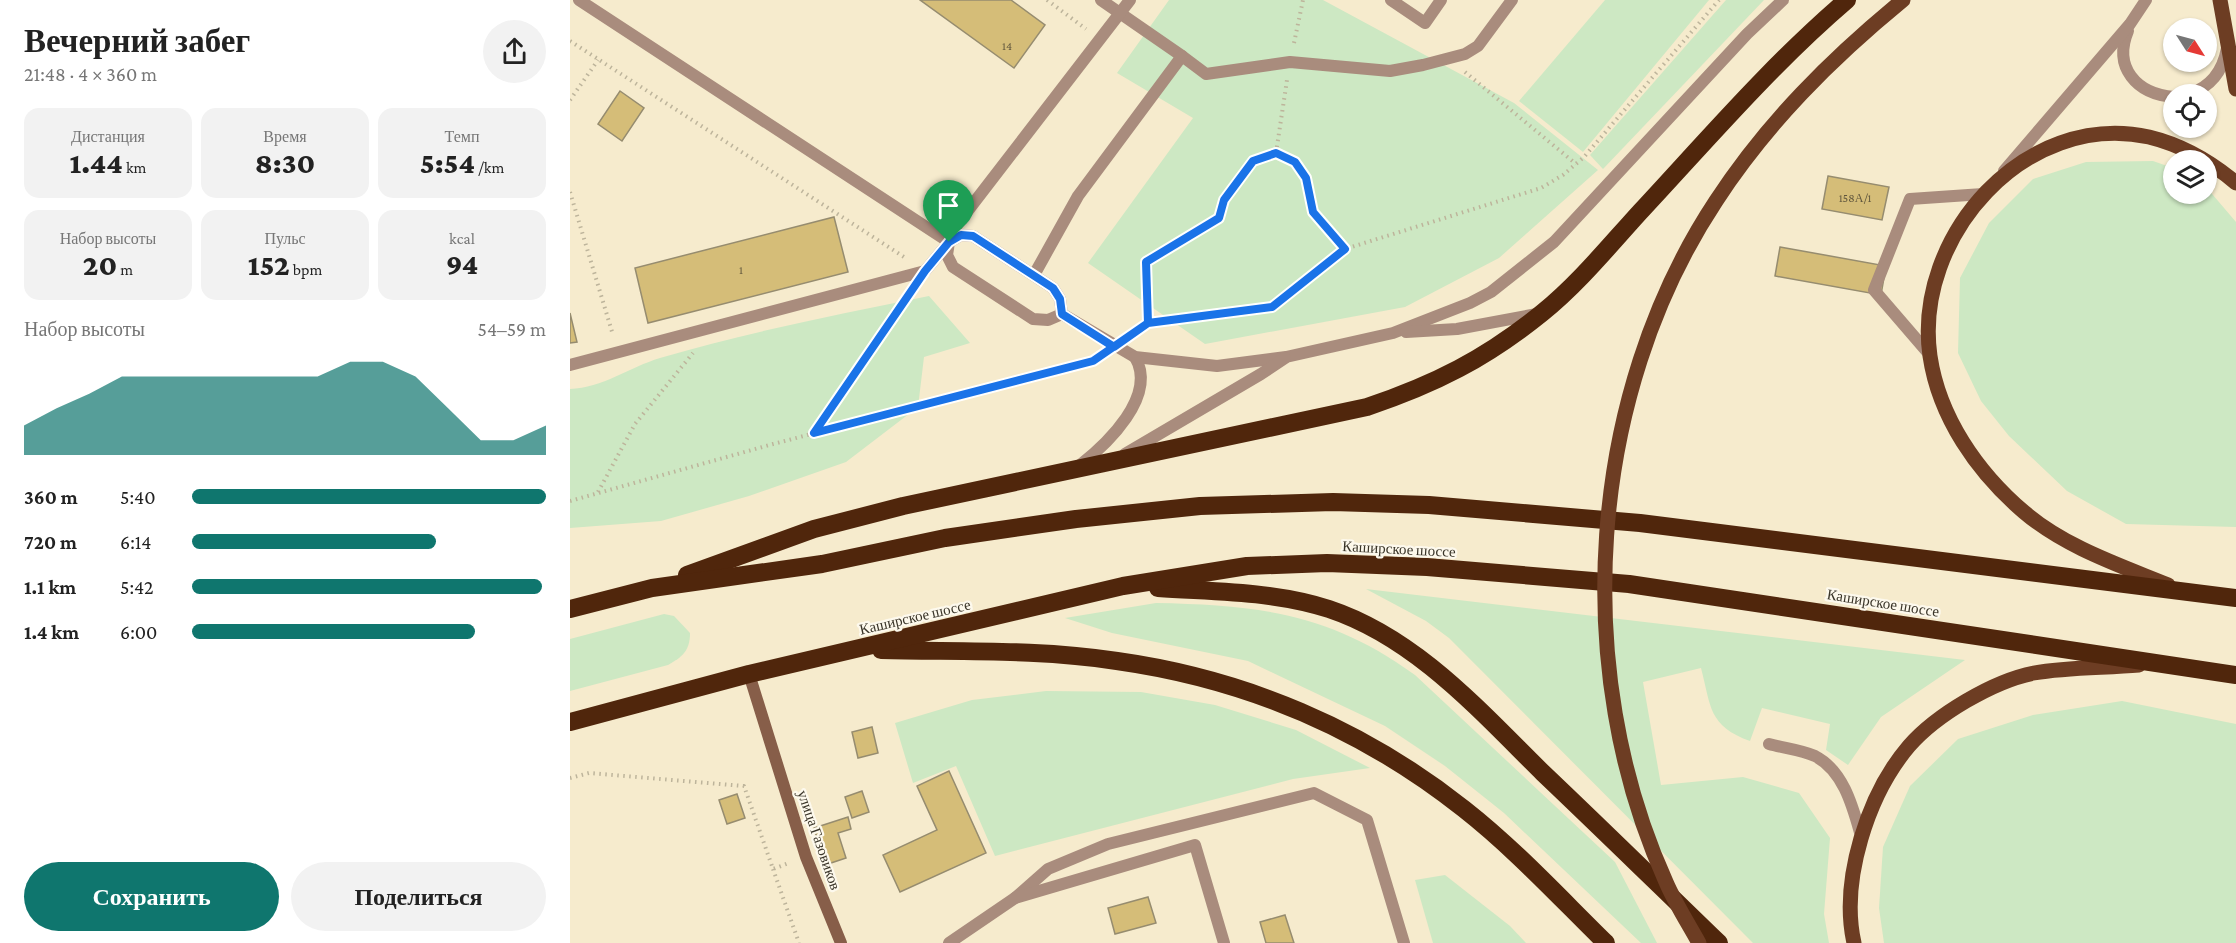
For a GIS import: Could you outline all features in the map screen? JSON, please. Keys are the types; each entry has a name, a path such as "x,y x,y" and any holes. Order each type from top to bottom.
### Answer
{"highway":[{"path":"570,609 652,588 814,528 1076,468 1367,407 1424,388 1466,366 1543,312 1604,252 1787,54 1847,0"},
{"path":"652,588 822,564 945,538 1076,519 1200,506 1333,502 1429,505 1640,524 2236,598"},
{"name":"Каширское шоссе","path":"570,722 749,674 1123,586 1247,566 1327,563 1427,567 1629,584 2236,675"},
{"path":"1123,586 1268,595 1328,609 1373,628 1406,646 1484,715 1719,943"},
{"path":"856,649 1033,654 1116,660 1182,672 1243,689 1292,707 1381,751 1457,804 1506,846 1606,943"}],"main road":[{"path":"1699,943 1666,883 1638,808 1617,722 1605,649 1605,576 1610,490 1617,455 1630,397 1651,331 1680,266 1715,202 1760,140 1807,85 1853,41 1903,0"},
{"path":"2220,0 2236,89"},
{"path":"2177,589 2106,560 2054,534 2024,512 1990,480 1961,441 1943,403 1930,355 1931,299 1941,263 1959,223 1983,194 2014,167 2047,148 2081,138 2114,135 2148,137 2183,148 2211,162 2236,183"},
{"path":"1854,943 1852,884 1862,836 1880,789 1909,746 1941,717 1990,689 2033,673 2157,663"}],"street":[{"path":"579,0 947,241"},
{"path":"1101,0 1206,74 1290,62 1390,70 1452,58 1478,46 1512,0"},
{"path":"570,365 925,271 1130,0"},
{"path":"1391,0 1425,23 1441,0"},
{"path":"1062,314 1114,347 1135,357 1217,366 1286,357 1393,333 1470,303 1491,292 1528,265 1554,242 1747,34 1783,0"},
{"path":"1930,355 1874,290 1910,199 1983,194 2146,0"},
{"path":"2135,15 2122,47 2124,63 2133,79 2148,90 2163,94"},
{"path":"2207,84 2215,77 2224,61 2227,40"},
{"path":"1034,275 1078,196 1182,56"},
{"path":"947,241 961,235 973,236 1053,288 1060,299 1062,314"},
{"path":"947,241 947,255 953,267 1033,319 1048,320 1062,314"},
{"path":"1393,333 1457,329 1543,312"},
{"path":"1076,468 1097,453 1117,430 1132,407 1141,383 1141,368 1135,357"},
{"path":"1114,460 1180,423 1286,357"},
{"name":"улица Газовиков","path":"749,674 806,857 841,943"},
{"path":"1768,744 1815,756 1835,772 1851,802 1862,836"},
{"path":"950,943 1015,898 1048,869 1108,844 1314,793 1367,820 1404,943"},
{"path":"1015,898 1195,845 1224,943"}],"path":[{"path":"1047,0 1101,40"},
{"path":"570,501 814,433 1093,361 1148,323 1272,307 1345,249 1541,188 1576,164 1719,0"},
{"path":"570,41 925,271 814,433"},
{"path":"1452,58 1469,76 1576,164"},
{"path":"570,100 598,60"},
{"path":"1148,323 1146,262 1219,218 1224,200 1253,161 1276,153 1295,162 1306,178 1313,212 1345,249"},
{"path":"570,192 619,352"},
{"path":"597,493 635,424 714,327"},
{"path":"570,778 589,773 744,786 799,943"},
{"path":"773,869 806,857"}],"green space":[{"path":"1169,0 1323,0 1514,103 1598,170 1499,258 1405,307 1205,344 1088,263 1193,118 1117,73"},
{"path":"1605,0 1709,0 1583,152 1519,101"},
{"path":"1726,0 1764,0 1603,169 1590,155"},
{"path":"2153,161 2163,164 2163,204 2217,204 2217,200 2236,222 2236,527 2126,524 2067,491 2009,436 1981,401 1958,353 1960,278 1989,223 2033,179 2086,162"},
{"path":"929,296 970,343 924,357 918,407 846,462 749,496 661,521 570,528 570,389 593,385 660,358 727,340"},
{"path":"1366,589 1965,660 1881,717 1848,765 1826,750 1830,724 1762,708 1750,741 1726,729 1710,704 1701,668 1643,682 1661,785 1743,777 1799,793 1830,838 1824,914 1829,943 1753,943 1449,638 1426,621"},
{"path":"1156,603 1228,606 1292,616 1353,638 1384,654 1415,675 1615,862 1657,943 1641,943 1504,813 1445,766 1385,726 1248,661 1112,633 1065,618"},
{"path":"664,614 674,616 690,633 689,644 681,656 668,665 570,691 570,639"},
{"path":"1046,691 1141,692 1215,705 1296,730 1370,768 1293,779 995,856 956,766 913,783 895,723 972,700"},
{"path":"2122,701 2236,724 2236,943 1884,943 1879,908 1883,847 1910,786 1958,739 2033,715"},
{"path":"1445,875 1510,926 1526,943 1433,943 1415,880"}],"building":[{"path":"920,0 1011,0 1045,25 1014,68"},
{"path":"620,91 644,108 622,141 598,124"},
{"path":"1828,176 1889,187 1882,220 1822,209"},
{"path":"834,217 848,272 648,323 635,268"},
{"path":"1780,247 1886,266 1881,295 1775,276"},
{"path":"570,313 577,342 570,343"},
{"path":"872,727 878,753 858,758 852,732"},
{"path":"949,771 986,853 900,892 883,855 937,830 917,786"},
{"path":"862,791 869,812 852,818 845,797"},
{"path":"737,794 745,818 727,824 719,800"},
{"path":"848,817 851,829 838,833 846,858 825,865 814,828"},
{"path":"1148,897 1156,923 1115,934 1108,908"},
{"path":"1285,915 1294,943 1266,943 1260,922"}],"route":[{"path":"949,242 925,271 814,433 1093,361 1114,347 1148,323 1146,262 1219,218 1224,200 1253,161 1276,153 1295,162 1306,178 1313,212 1345,249 1272,307 1148,323 1114,347 1062,314 1060,299 1053,288 973,236 961,235 949,242"}]}
